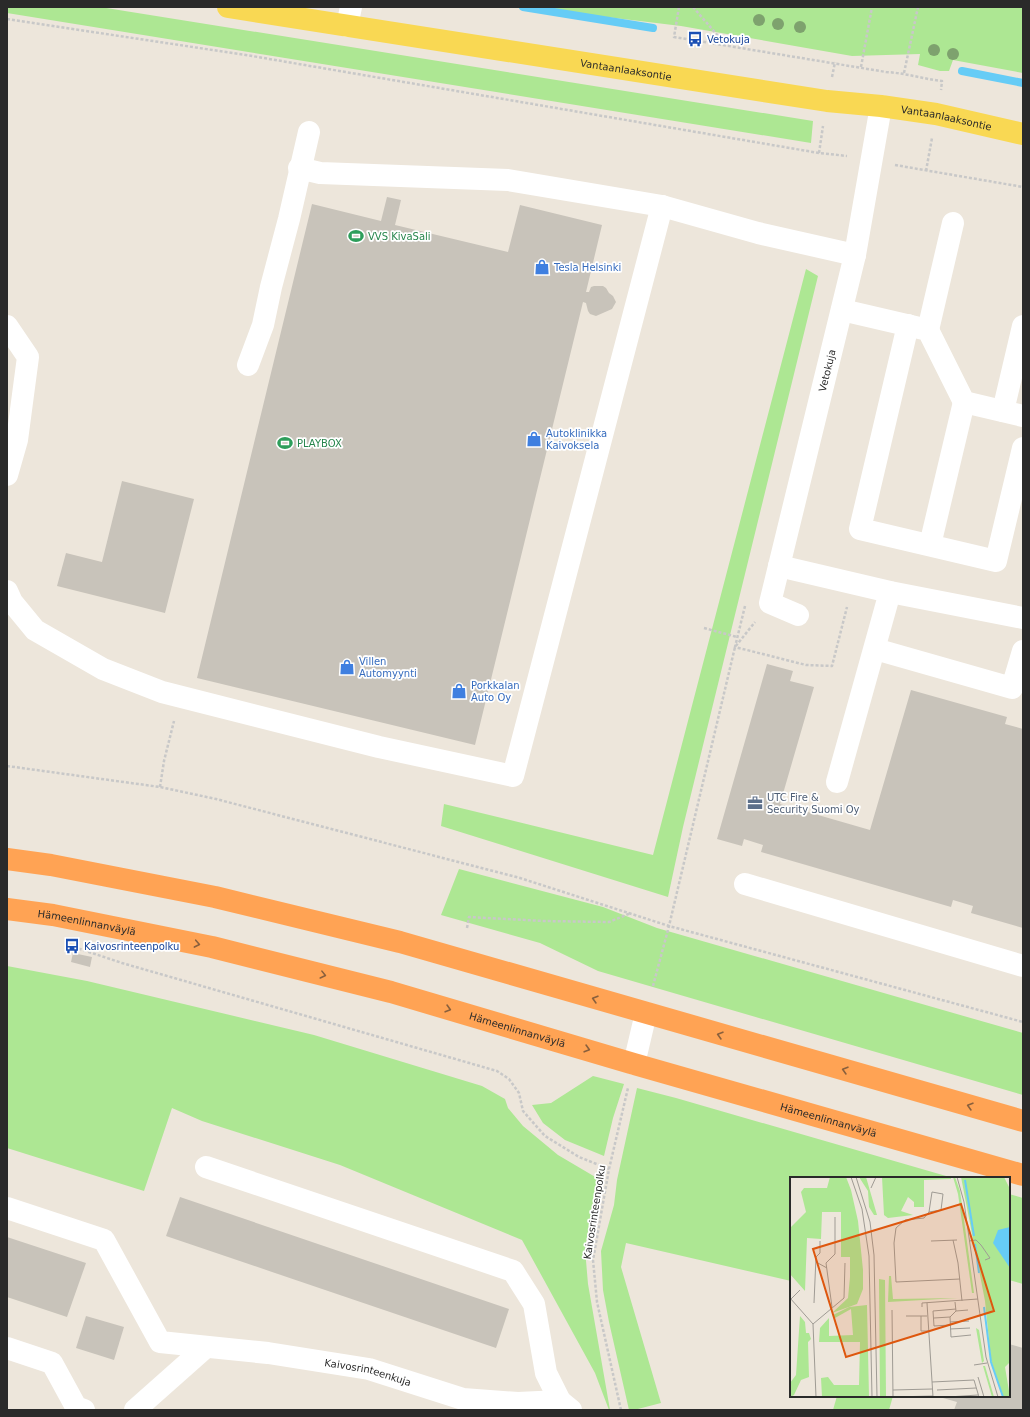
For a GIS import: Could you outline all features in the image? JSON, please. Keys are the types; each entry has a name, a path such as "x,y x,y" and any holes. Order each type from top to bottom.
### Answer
{"highway":[{"path":"7,859 51,865 215,897 400,942 1023,1121"},
{"name":"Hämeenlinnanväylä","path":"7,909 53,915 212,947 391,992 634,1064 1023,1174"}],"main road":[{"name":"Vantaanlaaksontie","path":"228,7 349,17 827,101 881,106 936,114 1023,134"}],"street":[{"name":"Vetokuja","path":"770,603 855,255 881,106"},
{"path":"248,364 263,325 271,287 289,219 299,168 309,132"},
{"path":"299,168 320,173 508,180 662,206 758,234 855,255"},
{"path":"7,591 12,602 35,630 103,670 162,692 379,747 513,776 662,206"},
{"path":"953,223 918,328 860,529 996,561 1023,448"},
{"path":"842,310 918,328 964,402 1013,414 1023,326"},
{"path":"7,326 28,358 17,440 7,475"},
{"path":"930,545 964,402"},
{"path":"780,566 890,592 1023,618"},
{"path":"837,782 890,592"},
{"path":"770,603 798,615"},
{"path":"875,649 1012,688 1023,651"},
{"path":"745,884 1023,966"},
{"path":"634,1064 646,1013"},
{"path":"206,1167 513,1271 534,1304 546,1373 565,1406"},
{"name":"Kaivosrinteenkuja","path":"7,1208 104,1240 160,1342 268,1353 369,1369 463,1399 565,1406"},
{"path":"134,1410 206,1347"},
{"path":"7,1348 52,1363 76,1407 84,1410"}],"path":[{"path":"674,37 679,7"},
{"path":"693,7 726,44"},
{"path":"861,67 872,7"},
{"path":"904,73 918,7"},
{"path":"7,19 252,56 1023,187"},
{"path":"653,986 669,926 735,647 770,603"},
{"path":"704,628 737,637"},
{"path":"160,787 169,736 181,696"},
{"path":"7,766 160,787 216,799 520,878 669,926 1023,1022"},
{"path":"467,928 469,917 544,921 609,922 631,913"},
{"path":"72,946 122,963 497,1071 509,1079 519,1093 523,1111 545,1136 579,1157 609,1169"},
{"name":"Kaivosrinteenpolku","path":"621,1410 597,1302 593,1260 609,1169 628,1088"}],"green space":[{"path":"7,7 100,7 813,121 811,143 7,13"},
{"path":"524,7 1023,7 1023,73 953,60 949,71 940,71 918,65 920,54 852,56 681,26"},
{"path":"806,269 818,276 683,827 668,897 441,826 444,804 653,855"},
{"path":"459,869 603,907 657,928 1023,1033 1023,1095 598,971 540,943 441,915"},
{"path":"7,966 87,981 314,1035 482,1086 505,1099 508,1108 523,1126 558,1155 597,1178 585,1249 588,1284 610,1410 595,1373 522,1240 340,1165 202,1121 172,1108 144,1191 7,1148"},
{"path":"593,1076 624,1084 613,1118 604,1156 565,1140 543,1123 532,1105 551,1103"},
{"path":"637,1088 950,1177 790,1177 790,1281 626,1243 621,1267 661,1403 634,1410 629,1410 603,1290 601,1251 614,1205 617,1180"},
{"path":"1010,1194 1023,1198 1023,1284 1010,1280"},
{"path":"837,1397 893,1397 889,1410 833,1410"}],"building":[{"path":"387,197 401,200 395,225 508,252 520,205 602,225 586,292 589,292 591,287 603,286 613,296 616,302 612,309 596,316 590,314 586,303 583,302 475,745 197,678 312,204 381,221"},
{"path":"122,481 194,499 165,613 57,586 66,553 102,562"},
{"path":"767,664 793,671 790,681 814,687 780,804 870,830 911,690 1007,717 1005,724 1023,729 1023,928 971,913 973,906 953,900 951,907 761,852 763,845 744,839 742,846 717,839"},
{"path":"73,953 92,957 90,967 71,962"},
{"path":"180,1197 509,1309 496,1348 166,1236"},
{"path":"7,1237 86,1263 67,1317 7,1297"},
{"path":"86,1316 124,1327 114,1360 76,1348"},
{"path":"1010,1344 1023,1348 1023,1410 954,1410 957,1402 940,1397 1010,1397"}],"waterway":[{"path":"523,7 653,28"},
{"path":"962,71 1023,83"}],"place":[{"name":"Vetokuja","path":"695,39"},
{"name":"VVS KivaSali","path":"356,236"},
{"name":"Tesla Helsinki","path":"542,267"},
{"name":"Autoklinikka Kaivoksela","path":"534,439"},
{"name":"PLAYBOX","path":"285,443"},
{"name":"Villen Automyynti","path":"347,667"},
{"name":"Porkkalan Auto Oy","path":"459,691"},
{"name":"UTC Fire & Security Suomi Oy","path":"755,803"},
{"name":"Kaivosrinteenpolku","path":"72,946"}]}
